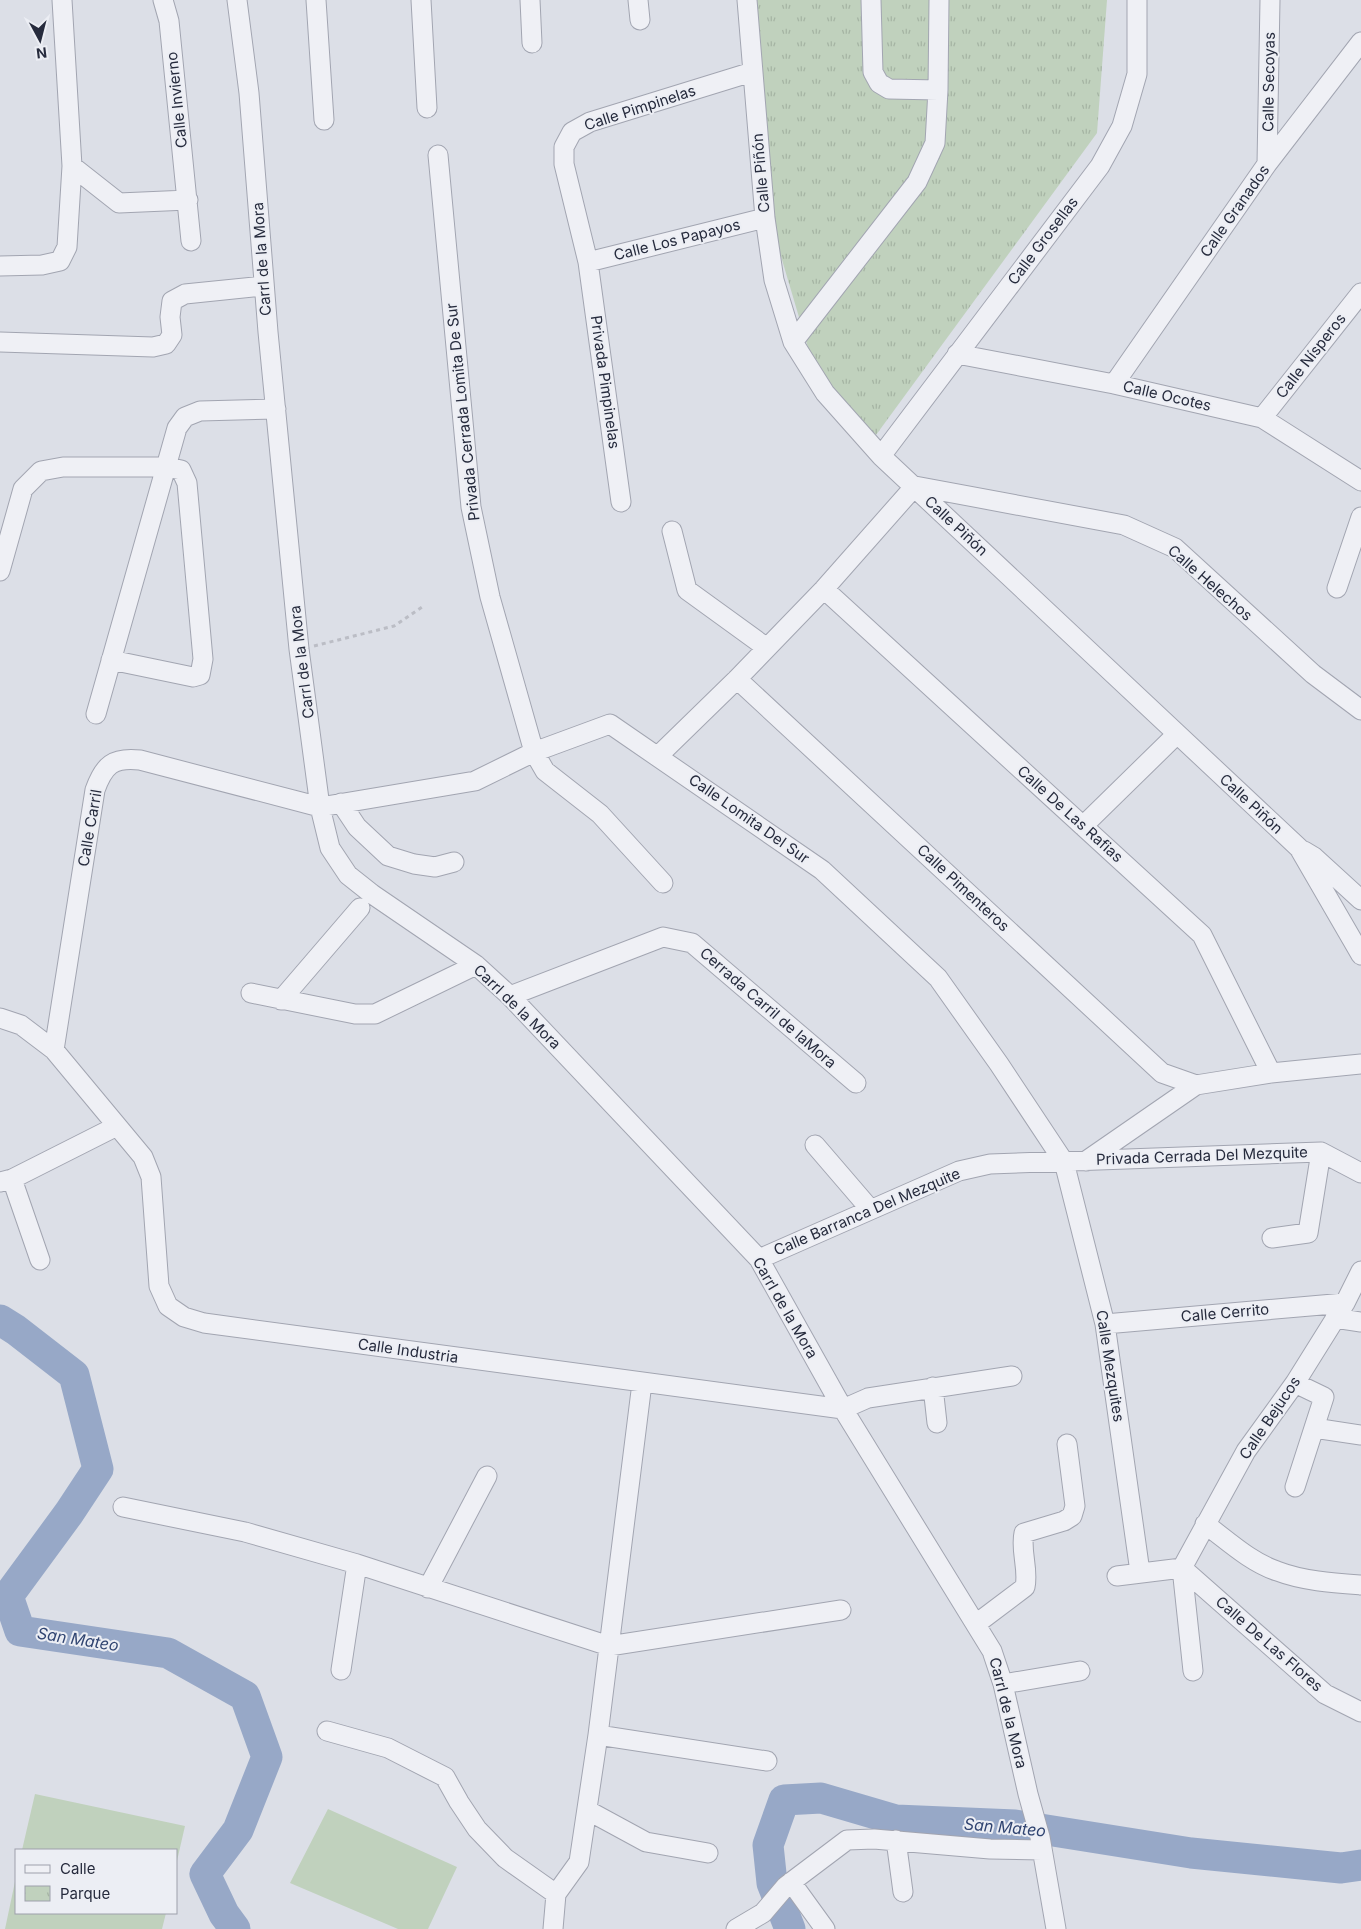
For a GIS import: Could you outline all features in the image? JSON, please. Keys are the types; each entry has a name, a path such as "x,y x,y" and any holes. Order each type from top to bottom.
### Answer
{"street":[{"path":"0,266 42,265 60,260 68,247 72,166 62,0"},
{"name":"Calle Invierno","path":"163,0 170,21 191,241"},
{"name":"Carrl de la Mora","path":"237,0 250,92 264,286 299,649 320,807 330,848 348,875 372,894 476,966 510,996 759,1259 843,1408 992,1651 1003,1684 1041,1843 1056,1929"},
{"path":"316,0 324,120"},
{"path":"421,0 427,108"},
{"path":"530,0 532,43"},
{"path":"638,0 640,20"},
{"name":"Calle Piñón","path":"747,0 765,218 774,280 793,342 825,393 882,456 1299,848 1361,955"},
{"path":"871,0 873,72 879,83 889,88 938,90"},
{"path":"793,342 918,182 935,143 938,90 939,0"},
{"name":"Calle Grosellas","path":"882,456 1100,166 1122,126 1137,74 1137,0"},
{"name":"Calle Secoyas","path":"1267,164 1270,0"},
{"name":"Calle Granados","path":"1114,384 1267,164 1361,42"},
{"name":"Calle Pimpinelas","path":"588,262 564,164 564,147 572,132 590,122 752,72"},
{"name":"Privada Cerrada Lomita De Sur","path":"438,155 471,508 490,597 534,752 545,771 600,814 663,883"},
{"path":"72,166 119,203 188,200"},
{"name":"Calle Los Papayos","path":"588,262 765,218"},
{"name":"Privada Pimpinelas","path":"588,262 621,502"},
{"path":"0,342 153,346 166,344 172,335 170,317 172,300 185,294 264,286"},
{"name":"Calle Nísperos","path":"1262,418 1361,293"},
{"name":"Calle Ocotes","path":"957,354 1114,384 1262,418 1361,481"},
{"path":"96,714 177,428 185,417 200,411 276,409"},
{"path":"0,571 23,489 41,471 63,467 167,467 181,470 187,483 204,659 200,675 193,677 112,660"},
{"path":"658,756 737,679 824,589 915,486"},
{"name":"Calle Helechos","path":"915,486 1124,525 1176,548 1313,674 1361,710"},
{"path":"1337,588 1361,517"},
{"path":"672,531 687,590 767,648"},
{"name":"Calle De Las Rafias","path":"824,589 1202,935 1271,1073"},
{"name":"Calle Pimenteros","path":"737,679 1162,1072 1196,1085"},
{"name":"Calle Lomita Del Sur","path":"320,807 475,781 534,752 610,724 822,870 938,978 999,1064 1064,1162"},
{"path":"1083,826 1177,734"},
{"name":"Calle Carril","path":"54,1050 96,790 101,774 110,764 124,758 140,760 320,807"},
{"path":"341,803 358,827 388,856 414,864 435,867 454,862"},
{"path":"1299,848 1314,857 1361,900"},
{"path":"281,1000 360,908"},
{"name":"Cerrada Carril de laMora","path":"510,996 663,937 692,943 856,1083"},
{"path":"251,993 355,1014 375,1014 476,966"},
{"name":"Calle Industria","path":"0,1018 21,1024 54,1050 143,1157 151,1177 159,1286 168,1306 184,1317 204,1323 642,1383 843,1408"},
{"path":"1064,1162 1086,1161 1196,1085 1271,1073 1361,1064"},
{"path":"40,1260 6,1180 117,1126"},
{"path":"815,1144 870,1209"},
{"path":"1321,1152 1361,1173"},
{"name":"Privada Cerrada Del Mezquite","path":"1086,1161 1321,1152 1308,1233 1272,1238"},
{"name":"Calle Barranca Del Mezquite","path":"759,1259 959,1171 990,1164 1064,1162"},
{"name":"Calle Mezquites","path":"1064,1162 1105,1324 1140,1572"},
{"name":"Calle Bejucos","path":"1182,1568 1246,1451 1295,1383 1340,1310 1361,1271"},
{"name":"Calle Cerrito","path":"1105,1324 1340,1310 1361,1322"},
{"path":"843,1408 868,1398 1012,1376"},
{"path":"553,1929 556,1894 579,1862 598,1735 642,1383"},
{"path":"1295,1383 1324,1397 1295,1487"},
{"path":"933,1388 937,1423"},
{"path":"1314,1428 1361,1435"},
{"path":"976,1624 1025,1587 1027,1578 1022,1540 1024,1533 1064,1521 1072,1516 1075,1506 1067,1444"},
{"path":"428,1588 487,1476"},
{"path":"123,1507 245,1532 357,1564 609,1646 841,1610"},
{"path":"1205,1524 1249,1556 1276,1571 1326,1583 1361,1585"},
{"path":"341,1670 357,1564"},
{"path":"1117,1576 1182,1568 1193,1671"},
{"name":"Calle De Las Flores","path":"1182,1568 1325,1694 1361,1712"},
{"path":"1003,1684 1080,1671"},
{"path":"327,1730 388,1748 445,1777 458,1802 477,1829 500,1852 556,1894"},
{"path":"598,1735 767,1760"},
{"path":"587,1810 646,1842 708,1853"},
{"path":"736,1929 763,1913 788,1884 847,1840 896,1840 990,1849 1041,1843"},
{"path":"896,1840 903,1892"},
{"path":"788,1884 825,1929"}],"path":[{"path":"299,649 394,626 422,607"}],"green space":[{"path":"757,0 1107,0 1097,133 876,435 817,378 772,226"},
{"path":"35,1794 185,1826 178,1856 178,1849 22,1849"},
{"path":"328,1809 457,1867 428,1929 398,1929 290,1883"},
{"path":"15,1882 15,1914 166,1914 162,1929 5,1929"}],"waterway":[{"name":"San Mateo","path":"0,1320 16,1330 74,1375 98,1469 69,1513 8,1596 20,1631 168,1653 245,1696 267,1757 238,1830 205,1874 224,1914 235,1929"},
{"name":"San Mateo","path":"790,1929 772,1883 768,1845 784,1800 821,1798 896,1820 1015,1825 1191,1853 1341,1868 1361,1865"}]}
